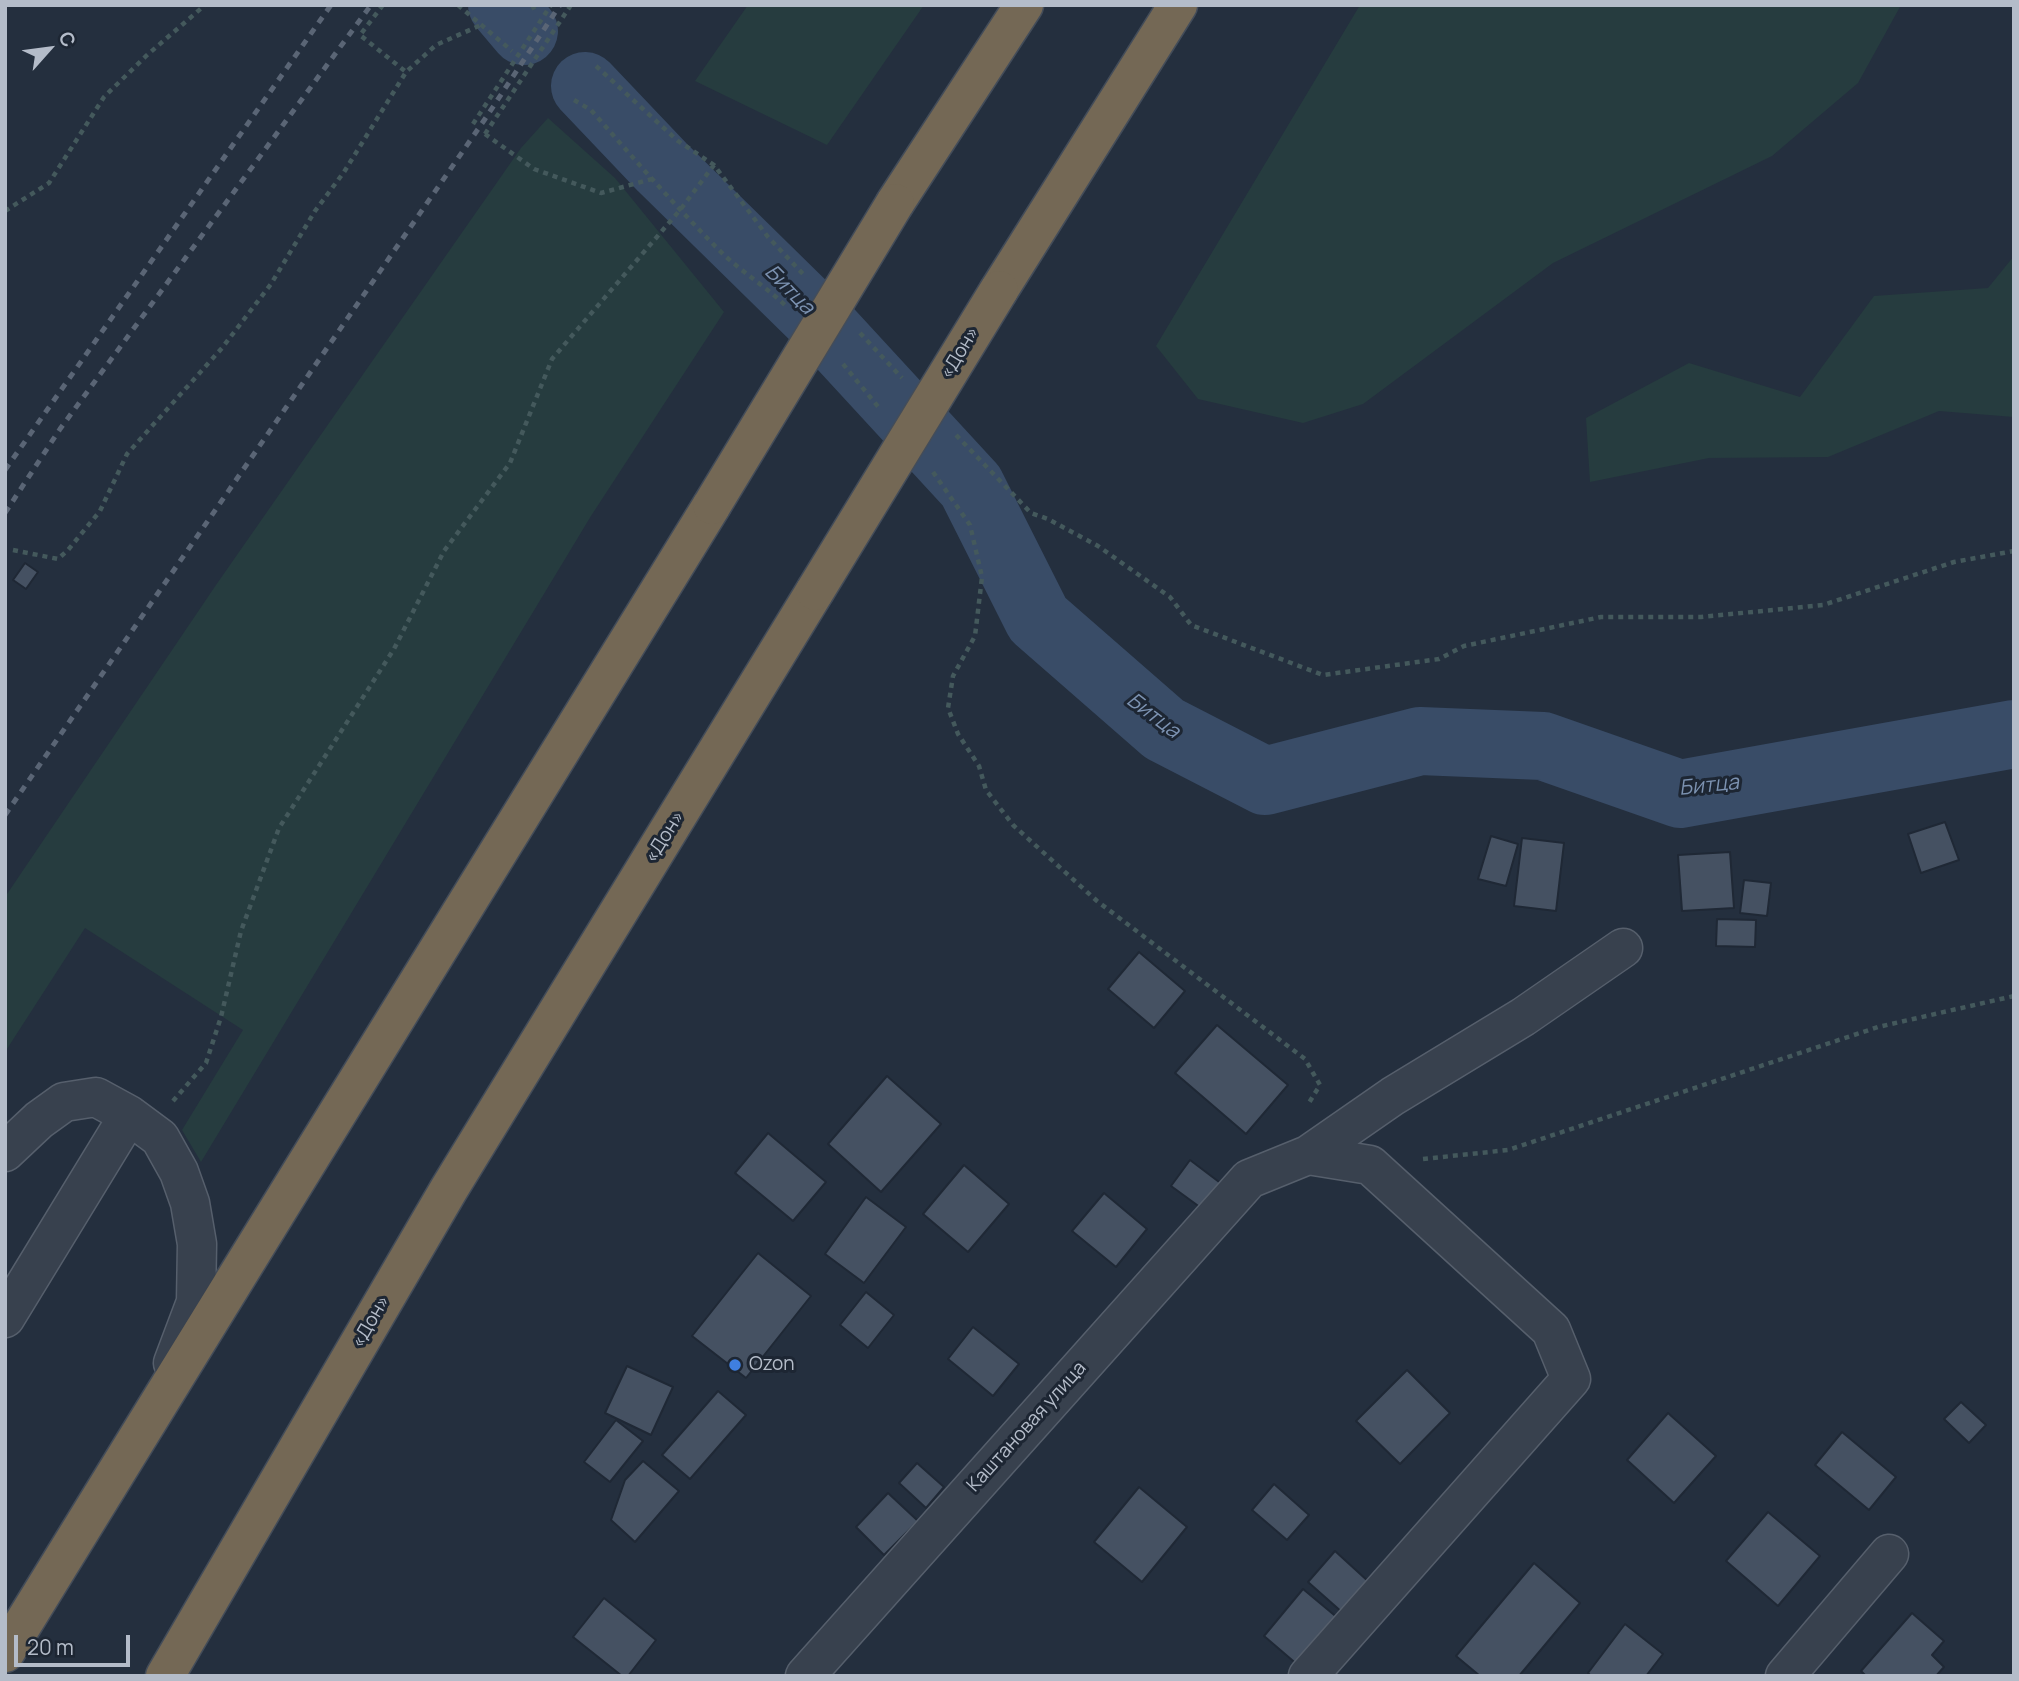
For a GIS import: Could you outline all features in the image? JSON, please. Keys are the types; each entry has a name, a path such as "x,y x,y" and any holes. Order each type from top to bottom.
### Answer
{"highway":[{"path":"5,1653 895,203 1024,5"},
{"name":"«Дон»","path":"164,1676 449,1189 999,290 1178,5"}],"street":[{"path":"1308,1155 1393,1096 1523,1017 1623,948"},
{"path":"5,1152 38,1120 64,1102 96,1097 129,1115 160,1138 179,1172 190,1203 197,1244 196,1302 154,1412"},
{"path":"5,1318 129,1115"},
{"path":"1308,1155 1370,1166 1551,1330 1572,1379 1308,1676"},
{"name":"Каштановая улица","path":"805,1676 1249,1179 1308,1155"},
{"path":"1785,1676 1889,1554"}],"path":[{"path":"5,211 49,183 104,97 205,5"},
{"path":"383,5 360,35 406,72"},
{"path":"458,5 512,51"},
{"path":"532,5 536,12"},
{"path":"472,124 551,5"},
{"path":"571,5 485,134 534,169 601,193 652,179"},
{"path":"13,550 58,559 68,550 100,511 127,454 222,348 271,284 406,72 436,45 481,25"},
{"path":"574,100 591,110 680,210 723,253 769,289 796,316"},
{"path":"129,1115 175,1100 206,1063 221,1017 241,931 279,828 394,649 444,551 510,463 552,359 680,210 714,165"},
{"path":"840,360 882,411"},
{"path":"926,464 944,485 970,525 982,577 975,636 953,676 948,708 958,734 979,766 986,790 1013,825 1097,901 1305,1059 1320,1085 1305,1108 1308,1155"},
{"path":"1031,513 1048,519 1098,546 1170,597 1191,625 1323,675 1439,659 1464,646 1601,617 1702,617 1823,605 1954,562 2014,551"},
{"path":"1370,1166 1508,1150 1878,1027 2014,996"}],"green space":[{"path":"748,5 924,5 827,145 695,81"},
{"path":"1360,5 1901,5 1858,83 1772,156 1553,263 1363,404 1303,423 1198,399 1156,346"},
{"path":"548,118 615,178 724,312 591,516 201,1162 182,1130 243,1030 85,928 5,1052 5,897 216,585 521,148"},
{"path":"2014,256 2014,417 1939,411 1828,457 1709,458 1590,482 1586,418 1689,363 1800,397 1874,296 1988,288"}],"building":[{"path":"25,563 38,572 26,589 13,580"},
{"path":"1945,822 1959,860 1921,873 1908,834"},
{"path":"1491,836 1518,844 1506,886 1478,879"},
{"path":"1522,838 1564,843 1556,911 1514,906"},
{"path":"1730,852 1734,908 1682,911 1678,855"},
{"path":"1744,880 1771,883 1767,916 1740,913"},
{"path":"1717,919 1756,920 1755,947 1716,946"},
{"path":"1139,952 1185,991 1154,1028 1108,989"},
{"path":"1217,1025 1288,1085 1246,1134 1175,1073"},
{"path":"887,1076 941,1124 881,1192 828,1144"},
{"path":"768,1133 826,1182 793,1221 735,1173"},
{"path":"1190,1160 1227,1188 1208,1213 1171,1186"},
{"path":"964,1165 1009,1204 968,1252 923,1214"},
{"path":"1104,1193 1147,1229 1116,1267 1072,1231"},
{"path":"866,1197 906,1227 864,1283 825,1254"},
{"path":"758,1253 811,1296 746,1378 692,1336"},
{"path":"866,1292 894,1315 868,1348 840,1325"},
{"path":"973,1327 1019,1364 993,1396 948,1359"},
{"path":"627,1366 673,1387 651,1435 605,1413"},
{"path":"1407,1370 1450,1413 1400,1464 1356,1421"},
{"path":"718,1391 746,1415 690,1479 662,1455"},
{"path":"1961,1402 1986,1425 1969,1443 1944,1419"},
{"path":"1668,1413 1716,1456 1674,1503 1627,1460"},
{"path":"616,1420 643,1441 610,1482 584,1462"},
{"path":"1842,1432 1896,1477 1869,1510 1815,1465"},
{"path":"643,1461 679,1491 635,1542 611,1520 625,1480"},
{"path":"917,1463 944,1487 926,1508 899,1483"},
{"path":"1274,1484 1309,1515 1287,1540 1252,1510"},
{"path":"1139,1487 1187,1527 1142,1582 1094,1542"},
{"path":"888,1493 918,1521 884,1555 856,1527"},
{"path":"1768,1512 1820,1556 1778,1606 1726,1561"},
{"path":"1335,1551 1370,1583 1343,1613 1308,1582"},
{"path":"1534,1563 1580,1603 1519,1676 1480,1676 1456,1656"},
{"path":"1303,1589 1339,1619 1299,1666 1264,1636"},
{"path":"604,1598 656,1640 628,1676 622,1676 573,1637"},
{"path":"1912,1613 1944,1641 1932,1655 1944,1667 1936,1676 1866,1676 1861,1671"},
{"path":"1625,1624 1663,1654 1646,1676 1591,1676 1588,1673"}],"waterway":[{"name":"Битца","path":"502,5 524,31"},
{"name":"Битца","path":"585,86 662,167 820,322 971,486 1038,619 1164,729 1265,781 1420,741 1543,746 1680,794 2014,734"}],"railway":[{"path":"5,470 331,5"},
{"path":"5,513 60,429 371,5"},
{"path":"5,815 485,119 560,5"}],"place":[{"name":"Ozon","path":"735,1365"}]}
